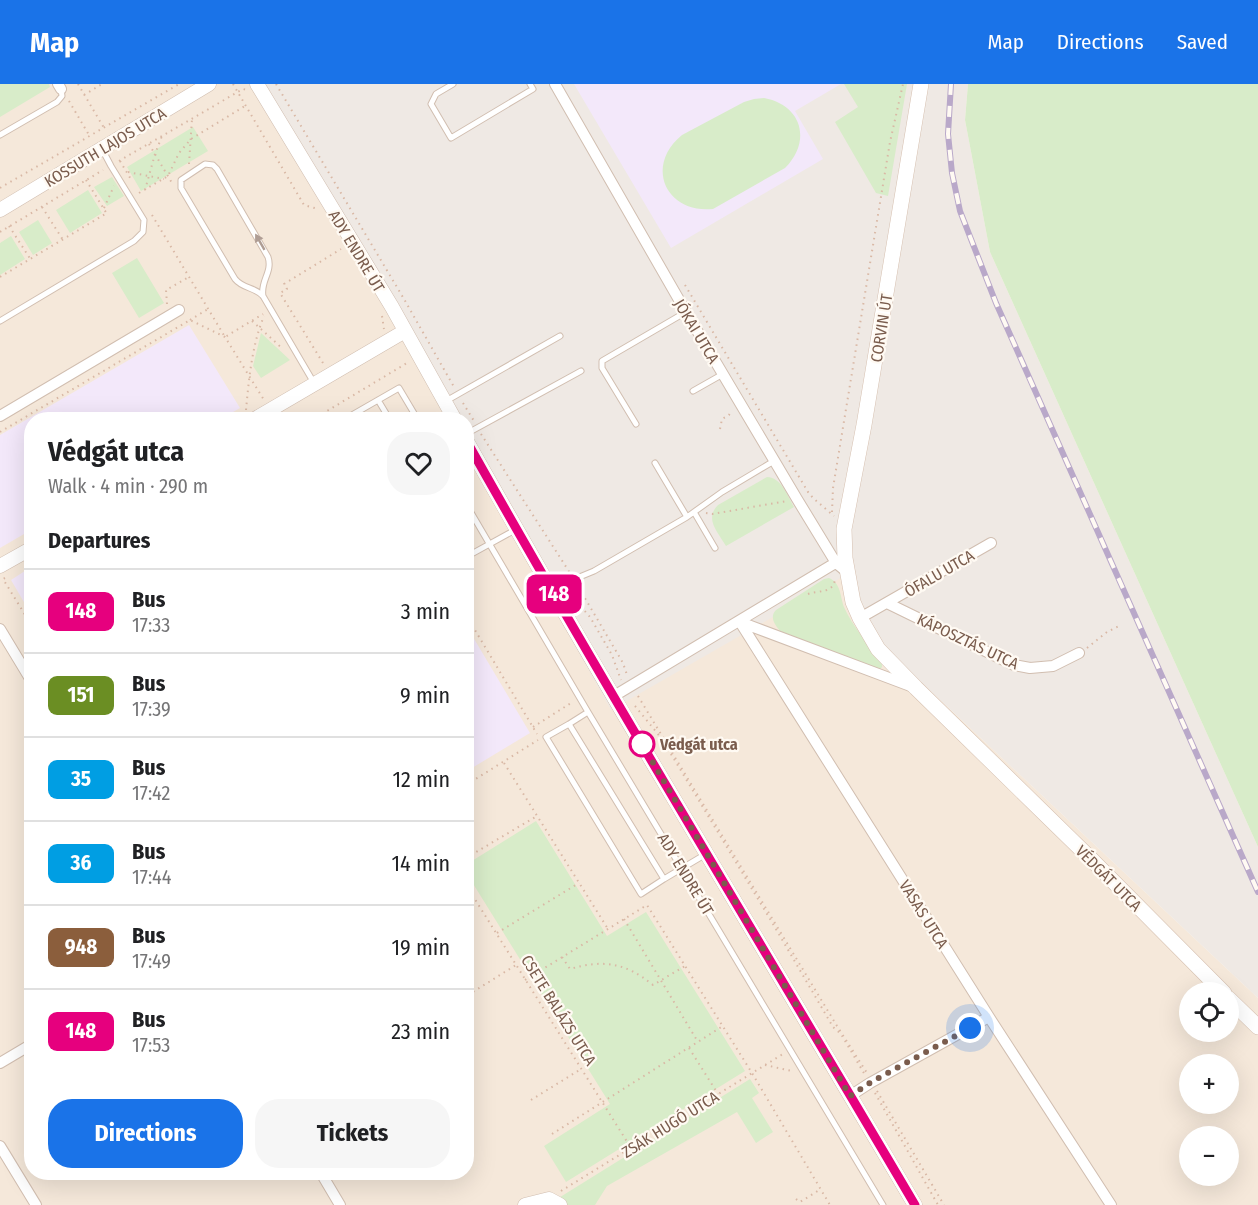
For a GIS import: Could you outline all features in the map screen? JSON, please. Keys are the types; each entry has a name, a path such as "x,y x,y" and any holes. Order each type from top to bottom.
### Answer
{"main road":[{"name":"CORVIN ÚT","path":"842,564 844,529 864,425 921,84"},
{"name":"VÉDGÁT UTCA","path":"842,564 860,618 878,649 1213,982"},
{"path":"1239,1009 1258,1027"}],"street":[{"name":"KOSSUTH LAJOS UTCA","path":"0,210 209,84"},
{"name":"ADY ENDRE ÚT","path":"256,84 405,331 451,412"},
{"name":"JÓKAI UTCA","path":"555,84 774,461 842,564"},
{"path":"0,416 179,310"},
{"path":"267,412 405,331"},
{"name":"ADY ENDRE ÚT","path":"474,454 516,529 559,589 624,690 707,853 915,1205"},
{"name":"ÓFALU UTCA","path":"887,603 991,543"},
{"path":"2,565 24,553"},
{"path":"624,690 842,564"},
{"path":"860,618 887,603"},
{"name":"KÁPOSZTÁS UTCA","path":"887,603 1014,665 1030,668 1053,666 1079,653"},
{"name":"VÉDGÁT UTCA","path":"740,622 916,688"},
{"name":"VASAS UTCA","path":"740,622 989,1017 1112,1205"},
{"path":"0,629 24,669"},
{"path":"850,1096 989,1017"},
{"path":"0,1063 24,1049"},
{"path":"0,1146 36,1205"},
{"path":"325,1180 340,1205"},
{"path":"527,1204 554,1202"}],"lane":[{"path":"453,84 436,94 431,104 451,138 533,89 530,84"},
{"path":"0,135 57,102 62,96 60,86"},
{"path":"0,321 134,241 143,232 144,220 102,149"},
{"path":"263,296 262,286 270,268 268,257 217,169 213,165 205,164 181,180 181,188 235,279 244,287 254,289 263,296 315,384"},
{"path":"636,424 602,368 602,361 686,312"},
{"path":"445,402 560,336"},
{"path":"474,430 581,370"},
{"path":"693,390 723,374"},
{"path":"357,412 399,388 413,412"},
{"path":"378,400 385,412"},
{"path":"559,589 687,517 722,492 774,461"},
{"path":"655,463 687,517"},
{"path":"694,512 715,548"},
{"name":"ADY ENDRE ÚT","path":"474,517 883,1205"},
{"path":"474,551 516,529"},
{"path":"588,712 546,737 641,894 707,853"},
{"path":"569,724 664,879"}],"path":[{"path":"78,84 104,128"},
{"path":"84,95 102,84"},
{"path":"0,188 178,84"},
{"path":"233,84 304,205 321,211"},
{"path":"276,84 469,412"},
{"path":"831,524 833,488 890,142 903,84"},
{"path":"60,86 89,136"},
{"path":"120,161 139,193 168,176 178,153 191,139 245,106"},
{"path":"188,174 192,119"},
{"path":"145,190 162,136"},
{"path":"127,172 164,178"},
{"path":"104,208 118,178"},
{"path":"0,277 107,213 86,180"},
{"path":"42,207 63,240"},
{"path":"150,212 264,400"},
{"path":"9,226 30,259"},
{"path":"324,364 280,293 287,289 284,284 343,248"},
{"path":"167,305 166,290 189,277"},
{"path":"681,278 808,492 832,516"},
{"path":"34,412 209,309"},
{"path":"225,337 266,312 249,373 246,410 243,412"},
{"path":"190,320 225,337"},
{"path":"252,321 285,351"},
{"path":"326,412 410,362"},
{"path":"720,429 722,420 739,402"},
{"path":"0,432 24,418"},
{"path":"474,421 574,580 623,663 627,678 624,690 844,1036 944,1205"},
{"path":"694,512 712,514 797,499 808,492"},
{"path":"808,594 831,588 835,583 834,575 842,564"},
{"path":"2,565 9,575 3,579 24,613"},
{"path":"559,589 575,600 590,617 612,655 624,690 634,706 662,739 833,1027 841,1034 871,1082 879,1102 938,1205"},
{"path":"1079,653 1119,626"},
{"path":"474,628 540,739 474,780"},
{"path":"617,666 623,663"},
{"path":"533,727 580,697"},
{"path":"504,763 608,929"},
{"path":"474,853 537,816"},
{"path":"496,933 579,883"},
{"name":"CSETE BALÁZS UTCA","path":"474,898 631,1148"},
{"path":"525,980 646,905 752,1073 830,1205"},
{"path":"624,920 698,1042"},
{"path":"562,957 570,969 599,963 625,968 653,985 685,966"},
{"path":"474,991 516,964"},
{"path":"552,1134 723,1026"},
{"path":"689,1048 718,1094"},
{"name":"ZSÁK HUGÓ UTCA","path":"554,1202 631,1148 791,1049"},
{"path":"765,1065 806,1075"},
{"path":"531,1100 581,1069"},
{"path":"796,1199 800,1202 821,1189"}],"shaded area":[{"path":"0,84 259,84 444,412 24,412 24,1180 474,1180 474,455 851,571 857,622 1258,998 1258,1205 0,1205"},
{"path":"259,84 968,84 965,120 990,252 1258,847 1258,998 857,622 851,572 611,710 474,465 474,412 444,412"},
{"path":"574,84 841,84 795,111 823,159 671,248"},
{"path":"189,325 240,408 233,412 40,412"},
{"path":"24,421 24,534 0,548 0,435"},
{"path":"24,572 24,602 11,580"},
{"path":"474,639 530,733 474,767"}],"green space":[{"path":"0,84 49,84 50,87 0,117"},
{"path":"844,84 907,84 888,196 876,193 835,122 858,107"},
{"path":"968,84 1258,84 1258,847 990,252 965,120"},
{"path":"764,98 787,108 799,126 798,147 785,168 713,209 697,209 683,204 673,196 666,185 663,173 664,160 670,147 682,135 744,102"},
{"path":"193,127 208,151 141,191 127,167"},
{"path":"112,177 124,196 107,206 94,187"},
{"path":"88,190 102,213 70,233 56,210"},
{"path":"38,220 52,243 33,255 19,232"},
{"path":"11,236 25,259 0,275 0,243"},
{"path":"137,258 164,303 139,318 112,273"},
{"path":"261,333 290,360 261,378 253,366"},
{"path":"767,477 777,480 794,507 726,546 712,520 714,510 718,505"},
{"path":"829,578 838,586 844,607 852,622 882,663 880,669 780,631 775,624 773,615 776,610"},
{"path":"536,821 607,936 646,912 745,1071 566,1182 544,1146 610,1104 474,885 474,860"},
{"path":"750,1079 759,1093 752,1098 773,1132 756,1143 737,1112 607,1186 595,1205 568,1205 557,1199"}],"railway":[{"path":"951,84 948,134 952,173 960,211 996,303 1258,892"}],"bus line":[{"name":"148","path":"474,454 623,713 915,1205"}],"place":[{"name":"Védgát utca","path":"642,744"}],"route":[{"path":"642,744 850,1096 970,1028"}]}
